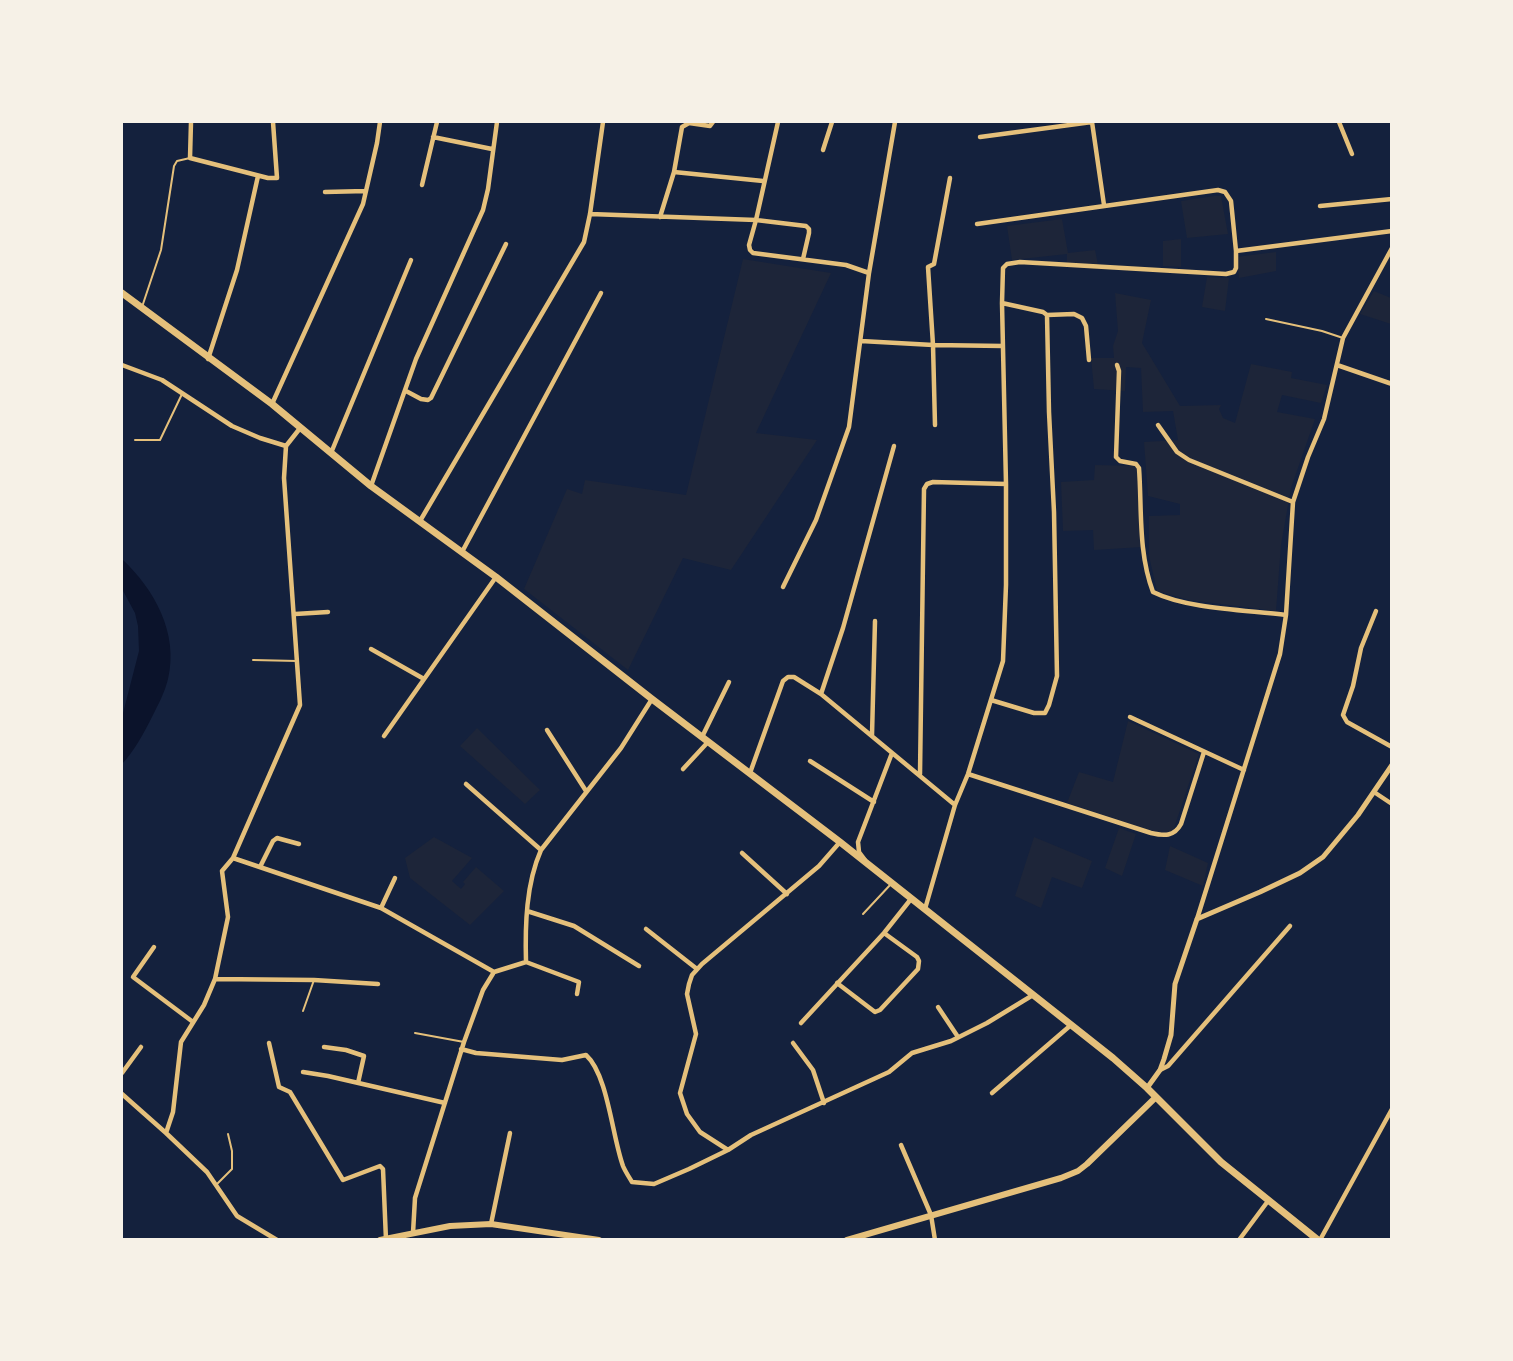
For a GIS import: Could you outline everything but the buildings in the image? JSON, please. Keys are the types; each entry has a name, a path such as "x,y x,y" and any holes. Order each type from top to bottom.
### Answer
{"main road":[{"path":"122,293 208,359 272,404 371,486 462,552 925,909 1113,1058 1147,1088 1221,1162 1319,1239"},
{"path":"847,1239 860,1238 931,1215 1032,1188 1078,1171 1155,1098"},
{"path":"384,1239 450,1226 491,1224 559,1237 598,1239"}],"street":[{"path":"191,122 190,158 258,176 277,178 273,122"},
{"path":"272,404 354,226 366,191 380,122"},
{"path":"422,185 437,122"},
{"path":"371,486 416,359 483,210 497,122"},
{"path":"420,521 584,242 603,122"},
{"path":"660,218 674,172 682,127 689,123 710,126 713,122"},
{"path":"778,122 763,181 749,245 750,250 753,253 846,265 869,273"},
{"path":"823,150 832,122"},
{"path":"783,587 816,520 849,427 869,273 896,122"},
{"path":"980,137 1092,122 1104,205"},
{"path":"1339,122 1352,154"},
{"path":"433,137 492,149"},
{"path":"674,172 763,181"},
{"path":"208,359 237,270 258,176"},
{"path":"935,425 928,267 934,264 950,178"},
{"path":"325,192 366,191"},
{"path":"925,909 955,805 968,774 1003,661 1006,484 1002,276 1006,264 1020,262 1226,274 1234,272 1236,268 1231,201 1225,192 1212,191 977,224"},
{"path":"1320,206 1392,199"},
{"path":"590,214 756,220 806,226 809,229 803,259"},
{"path":"1236,251 1392,231"},
{"path":"406,392 421,399 431,398 506,244"},
{"path":"1147,1088 1160,1070 1170,1035 1175,984 1278,663 1286,615 1293,502 1324,419 1343,338 1392,248"},
{"path":"331,453 411,261"},
{"path":"462,552 601,293"},
{"path":"1002,303 1047,315 1074,314 1082,318 1086,326 1089,360"},
{"path":"991,699 1034,713 1045,713 1056,676 1054,512 1047,315"},
{"path":"861,341 1004,346"},
{"path":"122,365 162,380 232,426 286,446"},
{"path":"1117,365 1119,371 1116,457 1120,461 1136,464 1139,468 1140,516 1149,580 1153,592 1163,597 1201,605 1286,615"},
{"path":"1337,365 1392,384"},
{"path":"1158,425 1177,452 1189,460 1293,502"},
{"path":"166,1133 173,1112 181,1042 204,1005 215,980 228,917 222,871 233,858 300,705 284,478 286,446 301,427"},
{"path":"820,694 843,628 894,446"},
{"path":"920,774 924,489 927,484 933,482 1006,484"},
{"path":"384,736 496,578"},
{"path":"1376,611 1361,648 1353,686 1343,715 1347,722 1392,747"},
{"path":"295,615 328,612"},
{"path":"872,735 875,621"},
{"path":"371,649 424,679"},
{"path":"750,773 783,681 788,677 794,677 820,694 872,735 955,805"},
{"path":"683,769 705,739 729,682"},
{"path":"526,962 527,911 537,859 541,850 621,748 652,699"},
{"path":"1130,717 1244,770"},
{"path":"547,730 586,791"},
{"path":"968,774 1151,833 1170,835 1178,831 1181,824 1204,752"},
{"path":"869,867 859,852 858,842 892,753"},
{"path":"810,761 874,802"},
{"path":"1197,919 1300,873 1323,857 1374,792 1392,765"},
{"path":"466,784 541,850"},
{"path":"1374,792 1392,804"},
{"path":"260,867 273,841 277,838 299,844"},
{"path":"728,1150 700,1132 687,1114 680,1093 696,1034 687,994 689,984 697,969 819,866 840,842"},
{"path":"742,853 787,894"},
{"path":"233,858 381,908 494,972"},
{"path":"381,908 395,879"},
{"path":"801,1023 884,933 911,899"},
{"path":"527,911 574,926 639,966"},
{"path":"1160,1070 1168,1066 1290,926"},
{"path":"646,929 697,969"},
{"path":"837,983 867,1008 875,1012 880,1010 918,969 919,965 917,957 884,933"},
{"path":"154,947 133,977 193,1022"},
{"path":"413,1233 415,1198 461,1049 483,990 494,972 526,962 579,982 577,994"},
{"path":"215,980 315,980 378,984"},
{"path":"461,1049 476,1053 562,1060 586,1055 594,1063 609,1109 623,1168 632,1182 654,1184 728,1150 750,1135 889,1072 912,1053 958,1037 987,1023 1033,995"},
{"path":"938,1007 958,1037"},
{"path":"992,1093 1071,1025"},
{"path":"793,1042 813,1070 824,1103"},
{"path":"269,1043 279,1087 290,1092 343,1180 380,1166 383,1170 384,1239"},
{"path":"122,1073 141,1047"},
{"path":"324,1047 346,1050 364,1056 358,1083"},
{"path":"303,1072 445,1103"},
{"path":"122,1094 207,1172 237,1216 269,1237 277,1239"},
{"path":"1319,1239 1392,1109"},
{"path":"491,1224 510,1133"},
{"path":"901,1145 931,1215 935,1239"},
{"path":"1239,1239 1268,1201"}],"lane":[{"path":"141,309 161,250 174,166 177,161 190,158"},
{"path":"1266,319 1343,338"},
{"path":"135,440 160,440 183,392"},
{"path":"253,660 297,661"},
{"path":"863,914 891,884"},
{"path":"303,1011 315,980"},
{"path":"415,1033 464,1042"},
{"path":"216,1185 232,1169 232,1151 228,1134"}],"shaded area":[{"path":"1221,196 1228,234 1187,238 1181,201"},
{"path":"1062,219 1068,253 1095,250 1098,265 1067,266 1067,254 1012,260 1007,226"},
{"path":"1181,239 1181,267 1163,266 1163,241"},
{"path":"1276,252 1276,271 1239,278 1236,257"},
{"path":"743,259 831,273 756,433 817,440 731,570 683,558 628,670 524,589 567,489 582,494 585,480 686,495"},
{"path":"1207,277 1229,278 1225,311 1202,307"},
{"path":"1374,291 1391,298 1391,324 1360,314"},
{"path":"1115,293 1151,300 1142,343 1180,406 1221,405 1219,409 1223,418 1235,423 1251,364 1292,372 1291,378 1327,385 1321,403 1282,395 1277,412 1315,419 1291,488 1281,545 1276,611 1189,600 1157,591 1149,556 1149,516 1180,515 1180,504 1148,496 1144,442 1178,440 1173,411 1143,412 1141,368 1126,367 1125,391 1094,389 1091,358 1114,358 1113,346 1118,331"},
{"path":"1095,465 1137,466 1142,547 1094,550 1093,530 1063,531 1061,482 1094,480"},
{"path":"122,559 144,584 161,613 170,645 170,662 167,684 159,703 138,742 122,764 122,717 139,651 135,613 122,589"},
{"path":"1128,721 1199,754 1171,837 1067,803 1079,772 1113,782"},
{"path":"477,728 540,790 525,804 460,746"},
{"path":"1119,828 1136,834 1122,876 1105,868"},
{"path":"434,837 472,858 452,881 461,889 465,884 463,882 476,867 504,891 470,925 410,878 405,858"},
{"path":"1034,837 1092,861 1082,888 1052,877 1041,908 1015,896"},
{"path":"1170,846 1208,863 1203,886 1165,870"}]}
